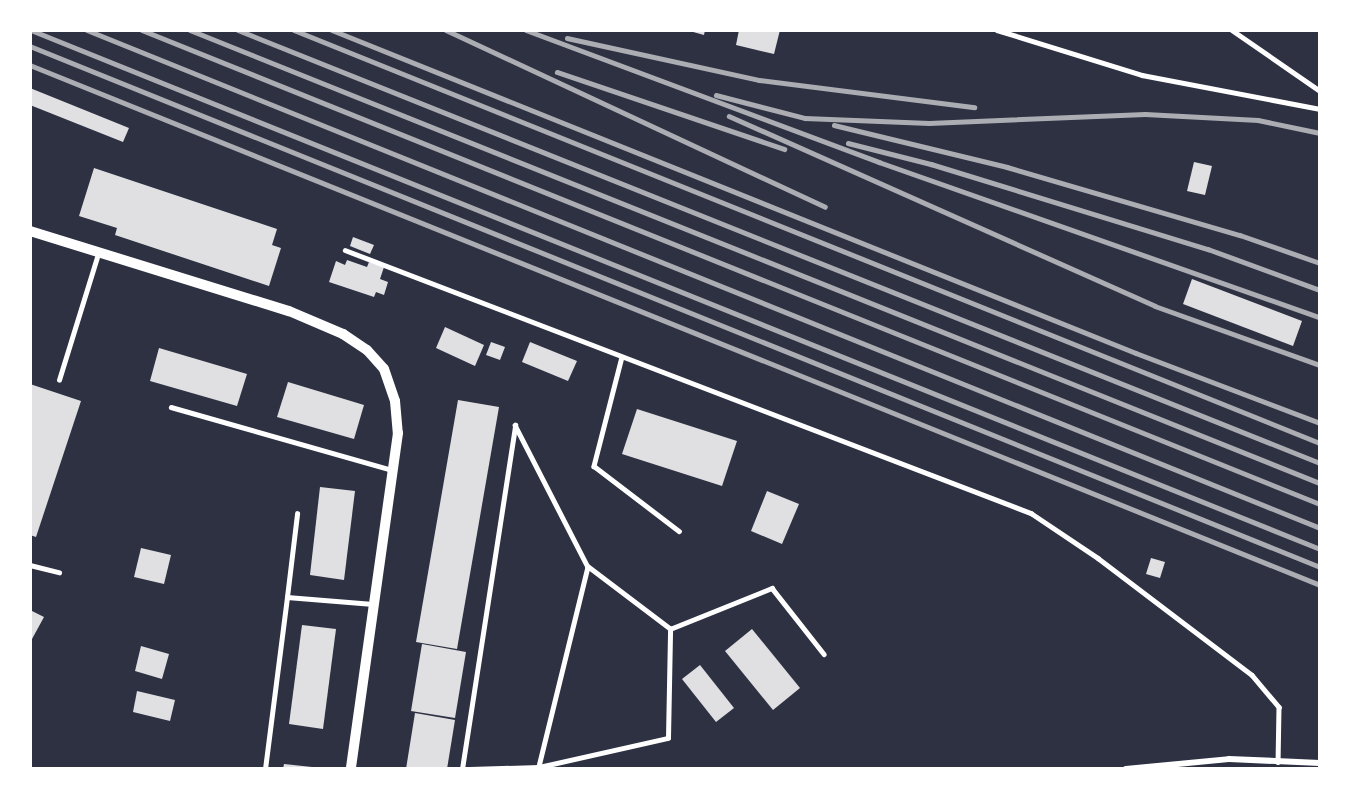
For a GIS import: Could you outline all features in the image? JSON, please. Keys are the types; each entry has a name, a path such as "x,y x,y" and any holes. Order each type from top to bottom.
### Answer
{"street":[{"path":"30,231 289,311 343,334 367,350 384,369 395,401 398,434 351,769"},
{"path":"1126,769 1229,759 1320,763"}],"lane":[{"path":"998,30 1142,75 1320,109"},
{"path":"1232,30 1320,91"},
{"path":"345,250 1031,513 1098,558 1252,675 1279,708 1278,762"},
{"path":"59,380 98,252"},
{"path":"622,357 594,466 679,531"},
{"path":"171,406 392,470"},
{"path":"462,769 515,425 588,567 670,628"},
{"path":"265,769 297,514"},
{"path":"30,565 59,572"},
{"path":"538,768 588,567"},
{"path":"670,628 772,588 824,654"},
{"path":"287,597 373,604"},
{"path":"470,769 538,768 668,738 670,628"}],"building":[{"path":"686,30 705,30 704,35"},
{"path":"739,30 780,30 774,54 736,45"},
{"path":"30,88 129,128 123,142 30,105"},
{"path":"1194,162 1212,166 1205,195 1187,191"},
{"path":"94,168 277,229 272,245 281,248 269,286 115,235 117,228 79,216"},
{"path":"353,237 374,245 370,254 350,246"},
{"path":"347,260 367,267 369,262 384,267 380,279 388,282 384,295 376,292 374,297 329,282 336,261 345,265"},
{"path":"1192,279 1302,321 1293,346 1183,304"},
{"path":"445,327 484,345 475,366 436,348"},
{"path":"491,342 505,347 500,360 486,355"},
{"path":"530,342 577,361 568,381 522,362"},
{"path":"159,348 247,374 237,406 150,381"},
{"path":"288,382 364,405 354,439 277,417"},
{"path":"30,384 81,401 36,537 30,535"},
{"path":"458,400 499,407 457,649 416,642"},
{"path":"637,409 737,441 722,486 622,454"},
{"path":"320,487 355,491 344,580 310,575"},
{"path":"767,491 799,504 782,544 751,531"},
{"path":"141,548 171,555 164,584 134,577"},
{"path":"1151,558 1165,562 1160,578 1146,574"},
{"path":"30,610 44,617 32,639 30,638"},
{"path":"302,625 336,629 323,729 289,724"},
{"path":"752,629 800,688 773,710 725,651"},
{"path":"422,644 466,652 455,718 411,711"},
{"path":"141,646 169,654 162,679 135,671"},
{"path":"700,665 734,708 716,722 682,679"},
{"path":"137,691 175,700 170,721 133,712"},
{"path":"415,713 455,720 447,769 406,769"},
{"path":"284,764 312,767 311,769 283,769"}],"railway":[{"path":"31,30 1320,549"},
{"path":"87,30 1320,528"},
{"path":"142,30 1320,504"},
{"path":"190,30 1320,483"},
{"path":"238,30 1320,463"},
{"path":"294,30 1320,443"},
{"path":"332,30 1136,353 1320,423"},
{"path":"446,30 825,207"},
{"path":"526,30 879,162 1320,317"},
{"path":"567,38 759,80 974,107"},
{"path":"30,46 1320,567"},
{"path":"30,65 1320,585"},
{"path":"557,72 784,149"},
{"path":"716,95 805,118 929,123 1145,114 1258,120 1320,133"},
{"path":"729,116 1155,306 1320,365"},
{"path":"834,125 1007,167 1240,235 1320,263"},
{"path":"848,143 931,164 1208,249 1320,290"}]}
